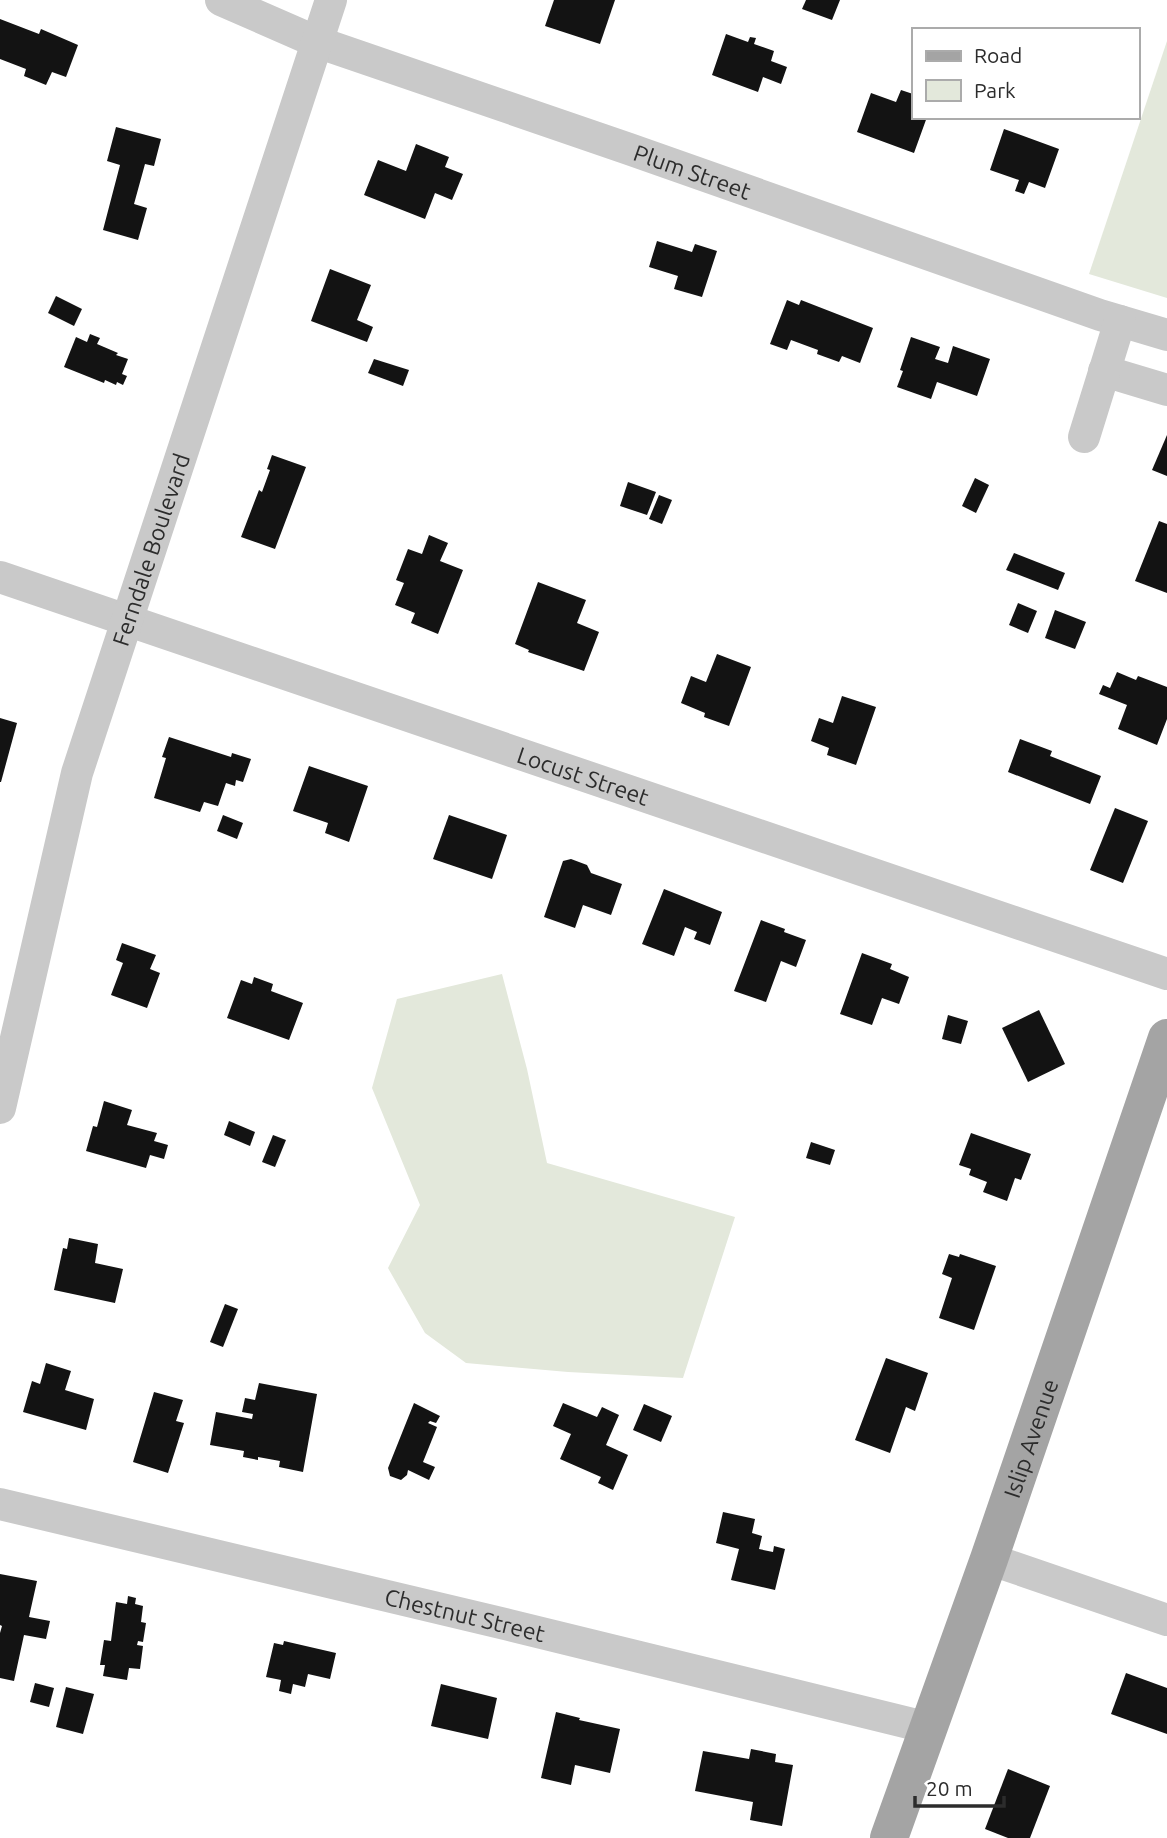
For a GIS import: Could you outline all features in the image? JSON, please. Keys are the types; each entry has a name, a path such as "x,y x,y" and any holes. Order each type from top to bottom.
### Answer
{"main road":[{"name":"Islip Avenue","path":"889,1838 989,1559 1167,1038"}],"street":[{"name":"Plum Street","path":"221,0 317,42 1167,335"},
{"name":"Ferndale Boulevard","path":"0,1108 77,773 331,0"},
{"path":"1084,437 1120,321"},
{"path":"1104,371 1167,390"},
{"name":"Locust Street","path":"0,577 1167,974"},
{"name":"Chestnut Street","path":"0,1504 929,1728"},
{"path":"989,1559 1167,1620"}],"green space":[{"path":"1167,41 1167,298 1089,274"},
{"path":"502,974 527,1069 547,1163 735,1217 683,1378 466,1363 425,1333 388,1268 420,1205 372,1088 397,999"}],"building":[{"path":"554,0 615,0 600,44 545,26"},
{"path":"806,0 840,0 832,20 802,9"},
{"path":"0,19 39,34 41,29 78,45 66,77 52,72 46,85 24,76 26,69 0,59"},
{"path":"726,34 748,42 750,37 756,38 754,44 774,51 771,61 787,67 781,84 763,77 758,92 712,75"},
{"path":"901,90 912,94 912,119 926,119 914,153 857,132 871,93 896,102"},
{"path":"116,127 161,139 154,166 145,164 134,204 147,208 138,240 103,230 120,165 107,161"},
{"path":"1004,129 1059,149 1045,188 1029,182 1024,194 1015,191 1019,180 990,170"},
{"path":"416,144 449,157 445,167 463,174 452,200 435,193 425,219 364,195 378,160 406,171"},
{"path":"657,241 692,252 695,244 717,251 702,297 674,289 678,276 649,267"},
{"path":"330,269 371,285 357,320 373,327 367,342 311,321"},
{"path":"56,296 82,309 74,326 48,313"},
{"path":"787,300 799,305 801,300 873,328 860,363 842,356 839,362 817,354 818,350 791,340 787,350 770,344"},
{"path":"90,334 100,338 97,344 128,359 122,374 127,376 123,385 105,380 104,383 64,367 76,337 87,342"},
{"path":"911,337 940,347 935,359 948,363 953,346 990,359 977,396 937,382 931,399 897,387"},
{"path":"374,359 409,370 403,386 368,373"},
{"path":"1167,435 1167,476 1152,470"},
{"path":"272,455 306,467 275,549 241,537 259,490 262,492"},
{"path":"975,478 989,485 976,513 962,506"},
{"path":"628,482 656,492 647,515 620,506"},
{"path":"659,495 672,500 662,524 649,519"},
{"path":"1159,521 1167,524 1167,593 1135,581"},
{"path":"429,535 448,543 440,561 463,570 438,634 411,623 415,613 395,605 404,583 396,580 408,549 422,554"},
{"path":"1014,553 1065,573 1058,590 1006,570"},
{"path":"538,582 586,600 577,623 599,632 584,671 528,652 529,650 515,644"},
{"path":"1018,603 1037,611 1028,633 1009,625"},
{"path":"1055,610 1086,622 1075,649 1045,638"},
{"path":"717,654 751,667 729,726 704,717 705,713 681,703 691,676 706,682"},
{"path":"1117,672 1136,680 1138,676 1167,687 1167,719 1157,745 1118,729 1127,705 1099,694 1103,685 1110,688"},
{"path":"842,696 876,707 856,765 827,755 829,748 811,741 819,718 833,723"},
{"path":"0,718 17,723 1,782 0,782"},
{"path":"169,737 231,757 232,753 251,759 243,782 236,780 235,786 226,783 218,806 204,802 200,812 154,798 166,758 162,757"},
{"path":"1020,739 1052,751 1050,756 1101,776 1090,804 1008,772"},
{"path":"309,766 368,786 349,842 325,833 328,823 293,811"},
{"path":"1115,808 1148,821 1123,883 1090,870"},
{"path":"223,815 243,823 237,839 217,831"},
{"path":"449,815 507,835 492,879 433,859"},
{"path":"571,859 587,865 591,873 622,884 611,915 583,905 575,928 544,917 563,861"},
{"path":"664,889 722,912 710,945 694,939 697,932 685,927 674,956 642,944"},
{"path":"761,920 806,940 796,967 781,961 766,1002 734,991"},
{"path":"122,943 156,955 150,969 160,973 147,1008 111,995 123,963 116,960"},
{"path":"862,953 892,964 890,969 909,977 899,1004 882,998 872,1025 840,1014"},
{"path":"254,977 273,984 271,991 303,1003 289,1040 227,1018 241,980 252,984"},
{"path":"1039,1010 1065,1064 1028,1082 1002,1028"},
{"path":"948,1015 968,1021 961,1044 942,1039"},
{"path":"104,1101 132,1110 127,1125 157,1133 154,1141 168,1145 164,1159 150,1155 146,1168 86,1151 93,1126 97,1127"},
{"path":"229,1121 255,1132 250,1146 224,1135"},
{"path":"971,1133 1031,1154 1021,1180 1015,1178 1007,1201 983,1192 987,1182 969,1175 971,1169 959,1165"},
{"path":"273,1135 286,1140 275,1167 262,1162"},
{"path":"811,1142 835,1150 830,1165 806,1158"},
{"path":"69,1238 98,1244 95,1263 123,1269 115,1303 54,1290 63,1248 67,1249"},
{"path":"949,1254 959,1257 960,1254 996,1266 974,1330 939,1318 952,1278 942,1274"},
{"path":"225,1304 238,1309 223,1347 210,1342"},
{"path":"886,1358 928,1373 915,1411 906,1407 890,1453 855,1440"},
{"path":"46,1363 71,1371 65,1390 94,1399 86,1430 23,1412 32,1381 40,1384"},
{"path":"259,1383 317,1394 303,1472 279,1467 280,1461 243,1457 244,1451 210,1445 216,1412 252,1419 253,1414 242,1412 245,1398 255,1400"},
{"path":"154,1392 183,1400 176,1421 184,1423 168,1473 133,1462"},
{"path":"414,1403 440,1416 436,1423 428,1423 437,1427 423,1462 435,1467 429,1480 408,1470 401,1480 390,1476 388,1468"},
{"path":"563,1403 597,1417 602,1407 619,1415 606,1445 628,1455 613,1490 598,1483 601,1477 560,1459 571,1434 553,1426"},
{"path":"644,1404 672,1416 661,1442 633,1430"},
{"path":"723,1512 755,1519 752,1533 762,1536 759,1549 773,1552 774,1546 785,1549 775,1590 731,1580 739,1549 716,1543"},
{"path":"0,1574 37,1581 29,1617 50,1621 46,1639 24,1635 14,1681 0,1678"},
{"path":"128,1596 136,1598 135,1604 143,1606 141,1622 146,1623 143,1642 138,1641 137,1645 143,1646 140,1669 129,1668 127,1680 103,1676 105,1665 100,1665 104,1640 111,1641 116,1602 127,1604"},
{"path":"284,1641 336,1653 330,1679 308,1674 305,1687 293,1684 291,1694 279,1691 281,1680 266,1677 274,1643 283,1645"},
{"path":"1126,1673 1167,1688 1167,1734 1111,1714"},
{"path":"35,1683 54,1688 49,1707 30,1702"},
{"path":"441,1684 497,1698 488,1739 431,1726"},
{"path":"66,1687 94,1694 83,1734 56,1727"},
{"path":"556,1712 620,1729 610,1773 575,1765 571,1785 541,1778"},
{"path":"751,1749 776,1754 775,1762 793,1765 782,1826 750,1820 753,1802 695,1791 703,1751 749,1759"},
{"path":"1008,1769 1050,1786 1030,1838 1008,1838 985,1829"}]}
